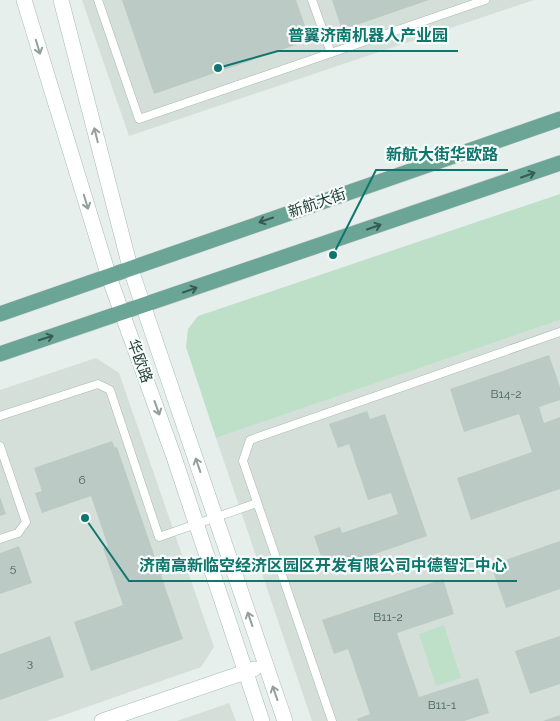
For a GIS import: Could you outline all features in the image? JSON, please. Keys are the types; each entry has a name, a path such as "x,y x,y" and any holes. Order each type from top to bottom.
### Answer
{"main road":[{"name":"华欧路","path":"24,0 109,277 196,524 262,721"},
{"name":"华欧路","path":"61,0 130,267 284,721"},
{"name":"新航大街","path":"109,277 130,267 560,118"},
{"path":"0,354 560,164"},
{"path":"0,314 109,277"},
{"path":"102,721 265,665"}],"lane":[{"path":"98,0 139,119 486,0"},
{"path":"312,0 331,53"},
{"path":"332,721 243,461 250,440 560,332"},
{"path":"0,416 98,384 110,390 159,537 257,503"},
{"path":"0,446 26,522 18,533 0,539"}],"shaded area":[{"path":"82,0 534,0 129,136"},
{"path":"560,320 560,721 312,721 216,438"},
{"path":"96,358 119,373 214,647 201,667 47,721 0,721 0,390"},
{"path":"229,703 236,721 177,721"}],"green space":[{"path":"560,194 560,320 216,438 186,347 188,329 198,316"},
{"path":"444,625 461,678 436,686 419,634"}],"building":[{"path":"122,0 296,0 310,40 154,94"},
{"path":"332,0 429,0 342,30"},
{"path":"549,355 560,387 560,400 539,407 544,423 560,417 560,489 471,520 457,478 532,452 519,414 464,432 450,389"},
{"path":"367,411 370,419 385,414 427,536 326,571 314,536 340,527 342,533 398,514 391,493 368,500 349,444 338,448 329,424"},
{"path":"112,441 115,448 117,447 183,639 91,671 74,622 123,605 103,548 108,546 91,496 42,513 35,493 42,491 34,468"},
{"path":"0,497 6,514 0,516"},
{"path":"560,541 560,589 506,608 491,565"},
{"path":"19,546 32,583 0,594 0,553"},
{"path":"443,579 454,614 397,633 419,697 478,678 489,713 464,721 358,721 357,719 370,714 348,649 334,654 322,620"},
{"path":"50,636 64,677 0,700 0,654"},
{"path":"560,636 560,684 530,694 515,651"},
{"path":"560,715 560,721 543,721"}],"place":[{"name":"普翼济南机器人产业园","path":"218,68"},
{"name":"新航大街华欧路","path":"333,255"},
{"name":"济南高新临空经济区园区开发有限公司中德智汇中心","path":"85,518"}]}
